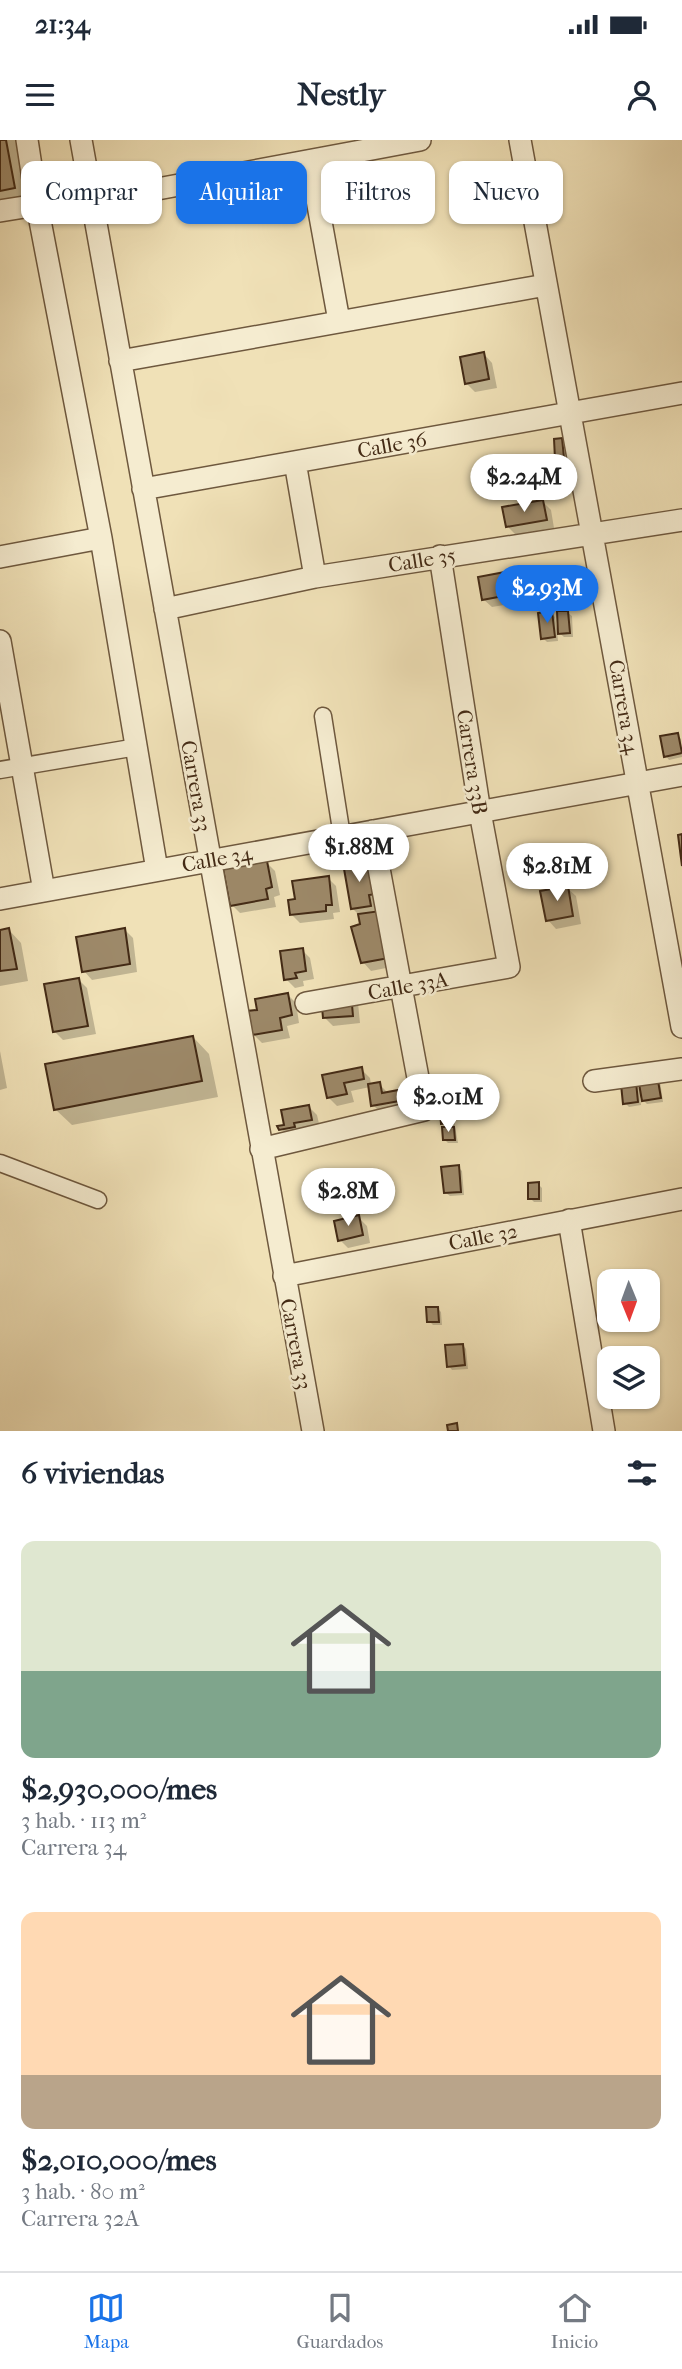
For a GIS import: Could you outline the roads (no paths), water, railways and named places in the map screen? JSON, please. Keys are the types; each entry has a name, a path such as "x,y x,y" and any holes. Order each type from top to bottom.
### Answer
{"street":[{"path":"27,140 30,161"},
{"name":"Carrera 33","path":"81,140 85,161"},
{"path":"162,188 420,140"},
{"name":"Carrera 34","path":"520,140 682,1027"},
{"path":"310,161 339,321"},
{"path":"0,211 21,208"},
{"path":"41,224 101,538 157,870"},
{"name":"Carrera 33","path":"97,224 313,1431"},
{"path":"120,361 546,285"},
{"name":"Calle 36","path":"143,489 682,393"},
{"path":"295,462 315,577"},
{"name":"Calle 35","path":"164,608 315,577 682,520"},
{"path":"0,557 101,538"},
{"name":"Carrera 33B","path":"440,556 480,812 509,967"},
{"path":"0,641 44,891"},
{"path":"323,716 342,836"},
{"path":"0,770 137,747"},
{"name":"Calle 34","path":"0,899 682,775"},
{"path":"261,1149 424,1110 372,831"},
{"name":"Calle 33A","path":"306,1003 509,967"},
{"path":"594,1081 682,1069"},
{"path":"0,1163 98,1200"},
{"name":"Calle 32","path":"284,1276 682,1199"},
{"path":"569,1220 604,1431"}]}
